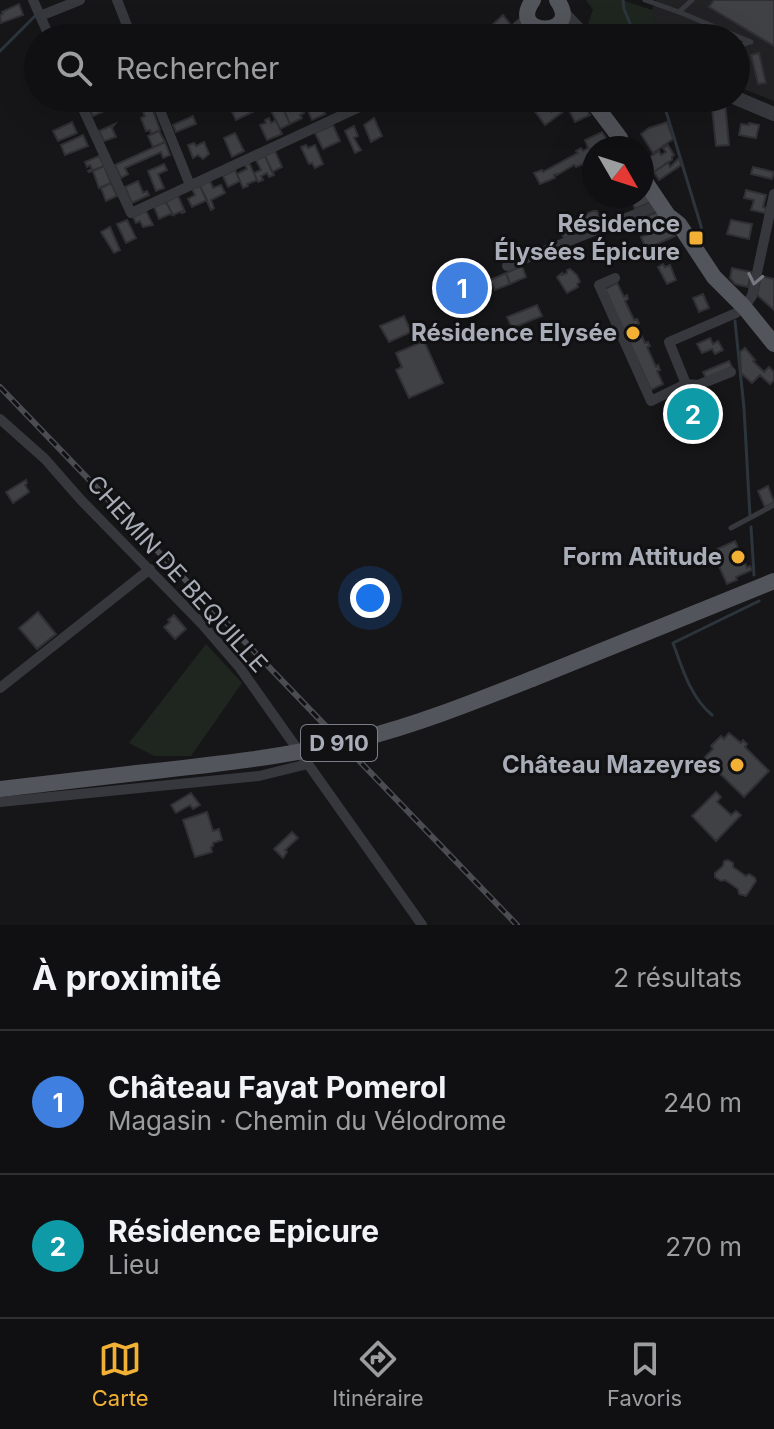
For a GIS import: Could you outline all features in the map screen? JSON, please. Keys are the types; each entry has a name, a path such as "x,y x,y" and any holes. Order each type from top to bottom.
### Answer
{"main road":[{"path":"600,112 613,136"},
{"path":"654,194 684,239 692,244 725,299 769,339"},
{"name":"D 910","path":"0,789 287,753 361,738 425,720 774,581"}],"street":[{"path":"33,0 44,24"},
{"path":"40,16 80,0"},
{"path":"117,0 126,24"},
{"path":"546,17 567,24"},
{"path":"750,104 774,114"},
{"path":"84,112 131,213 349,112"},
{"path":"161,112 190,185"},
{"path":"686,384 669,342 741,311 752,296 774,194"},
{"path":"507,266 666,211"},
{"path":"615,278 599,285 651,401 686,384 698,385 731,372"},
{"name":"CHEMIN DE BEQUILLE","path":"0,419 45,459 240,668 422,925"},
{"path":"0,688 150,569"},
{"path":"0,802 259,776 308,764"}],"lane":[{"path":"645,0 708,24"},
{"path":"679,12 692,0"},
{"path":"731,528 774,505"}],"shaded area":[{"path":"586,0 622,0 652,10 656,24 588,24 593,10"},
{"path":"656,0 774,0 774,101 750,92 750,24 656,24 652,20"},
{"path":"206,644 242,683 191,756 154,756 129,743"}],"building":[{"path":"714,0 774,0 774,46 750,32 750,24 737,24 709,7"},
{"path":"19,4 23,15 1,23 2,12"},
{"path":"503,15 510,24 493,24"},
{"path":"759,53 766,83 758,84 751,55"},
{"path":"143,112 153,112 160,130 151,134 150,130 146,131 141,118 145,116"},
{"path":"232,112 253,112 236,120"},
{"path":"272,112 284,112 290,124 280,129"},
{"path":"285,112 304,112 300,115 302,118 290,124"},
{"path":"309,112 324,112 325,114 312,120"},
{"path":"535,112 563,112 545,125"},
{"path":"570,112 588,112 590,115 575,122"},
{"path":"712,112 726,112 729,145 716,146"},
{"path":"193,116 196,124 176,132 173,125"},
{"path":"269,118 271,123 276,120 282,134 267,140 260,125"},
{"path":"374,118 382,136 371,142 364,125"},
{"path":"72,122 77,133 58,141 53,131"},
{"path":"667,122 673,139 654,152 654,136 641,134"},
{"path":"115,124 112,128 116,137 104,141 99,131"},
{"path":"741,124 759,125 756,138 739,135"},
{"path":"333,125 340,141 323,149 315,133"},
{"path":"354,126 358,136 354,138 361,150 355,153 345,131"},
{"path":"159,131 165,142 153,147 148,136"},
{"path":"235,133 244,151 232,157 224,138"},
{"path":"83,135 88,146 65,155 61,145"},
{"path":"165,142 170,155 163,158 161,152 125,168 128,174 121,178 115,165"},
{"path":"204,142 209,154 203,159 198,155 193,158 188,145 194,143 196,146"},
{"path":"306,145 308,148 315,145 323,164 315,168 312,163 309,164 301,147"},
{"path":"668,145 674,155 672,160 654,172 654,154 666,152 663,148"},
{"path":"581,148 582,164 574,165 540,184 534,173 543,172 578,153 576,151"},
{"path":"275,151 282,167 272,172 265,156"},
{"path":"99,156 104,166 89,172 92,169 85,162"},
{"path":"265,156 274,175 269,177 267,173 258,182 254,173 261,170 256,160"},
{"path":"679,158 681,165 659,180 654,172 668,162 670,167"},
{"path":"249,163 257,180 243,188 237,174 247,169 245,165"},
{"path":"164,164 167,170 158,174 164,188 156,191 148,171"},
{"path":"104,166 111,183 99,188 93,171"},
{"path":"753,167 774,172 772,179 751,174"},
{"path":"235,170 240,181 228,187 223,176"},
{"path":"138,181 143,193 147,191 149,195 132,203 125,187"},
{"path":"210,181 213,188 221,185 225,193 211,200 214,208 211,210 200,186"},
{"path":"111,183 117,196 106,201 101,188"},
{"path":"200,186 207,200 192,207 188,199 195,195 192,189"},
{"path":"746,190 766,195 765,213 751,210 754,200 744,198"},
{"path":"178,196 185,212 173,215 166,202"},
{"path":"166,202 173,215 159,219 154,207"},
{"path":"146,211 153,225 143,227 133,217"},
{"path":"597,211 603,224 564,238 558,226"},
{"path":"658,212 668,226 650,233 644,217"},
{"path":"127,220 136,238 126,243 117,224"},
{"path":"731,220 752,224 749,239 727,234"},
{"path":"668,226 675,236 646,249 641,237"},
{"path":"110,227 120,250 114,253 101,232"},
{"path":"663,264 665,267 670,265 676,280 667,284 658,267"},
{"path":"522,266 526,277 510,284 506,273"},
{"path":"732,268 751,272 748,287 735,284 730,278"},
{"path":"570,269 580,282 578,287 567,293 557,277"},
{"path":"506,273 510,284 495,290 490,280"},
{"path":"761,276 774,279 774,310 757,295"},
{"name":"Résidence Elysée","path":"617,283 624,297 627,295 625,301 634,320 637,319 645,343 648,342 650,346 647,347 660,370 657,371 663,384 651,390 605,289"},
{"path":"703,294 709,308 699,312 693,298"},
{"path":"537,305 542,316 512,328 507,317"},
{"path":"404,316 411,332 389,342 380,326"},
{"path":"710,338 713,344 718,341 723,350 715,354 712,349 702,353 697,344"},
{"path":"424,341 443,383 409,398 396,370 402,367 396,353"},
{"path":"745,348 764,372 769,367 774,372 774,380 770,384 760,375 752,383 741,373 740,352"},
{"path":"729,361 732,367 706,378 703,372"},
{"path":"701,394 713,421 686,433 674,406"},
{"path":"26,480 29,492 13,503 6,492"},
{"path":"768,486 774,502 765,507 758,491"},
{"path":"735,541 747,568 750,566 752,570 727,584 714,555 719,553 717,549"},
{"path":"38,612 56,634 37,649 19,628"},
{"path":"174,615 186,629 175,639 164,627"},
{"name":"Château Mazeyres","path":"729,733 741,743 743,740 747,744 745,747 769,771 744,797 704,758 721,736 724,739"},
{"path":"716,792 721,797 717,802 731,815 736,811 741,815 716,841 692,816"},
{"path":"191,793 200,805 193,809 190,805 176,813 171,805"},
{"path":"207,812 213,831 219,829 222,840 213,843 212,852 195,857 183,820"},
{"path":"292,832 298,838 285,850 287,852 283,858 274,849"},
{"path":"728,860 746,876 749,874 755,878 746,896 739,894 738,889 725,880 715,877 724,861"}],"waterway":[{"path":"623,0 630,24"},
{"path":"27,24 35,16"},
{"path":"0,51 24,27"},
{"path":"666,112 702,238"},
{"path":"735,321 750,517"},
{"path":"751,527 754,575"},
{"path":"712,715 693,691 673,643 759,601"}],"railway":[{"path":"0,387 517,925"}],"place":[{"name":"Résidence Élysées Épicure","path":"696,238"},
{"name":"Château Fayat Pomerol","path":"462,288"},
{"name":"Résidence Elysée","path":"633,333"},
{"name":"Résidence Epicure","path":"693,414"},
{"name":"Form Attitude","path":"738,557"},
{"name":"Château Mazeyres","path":"737,765"}]}
